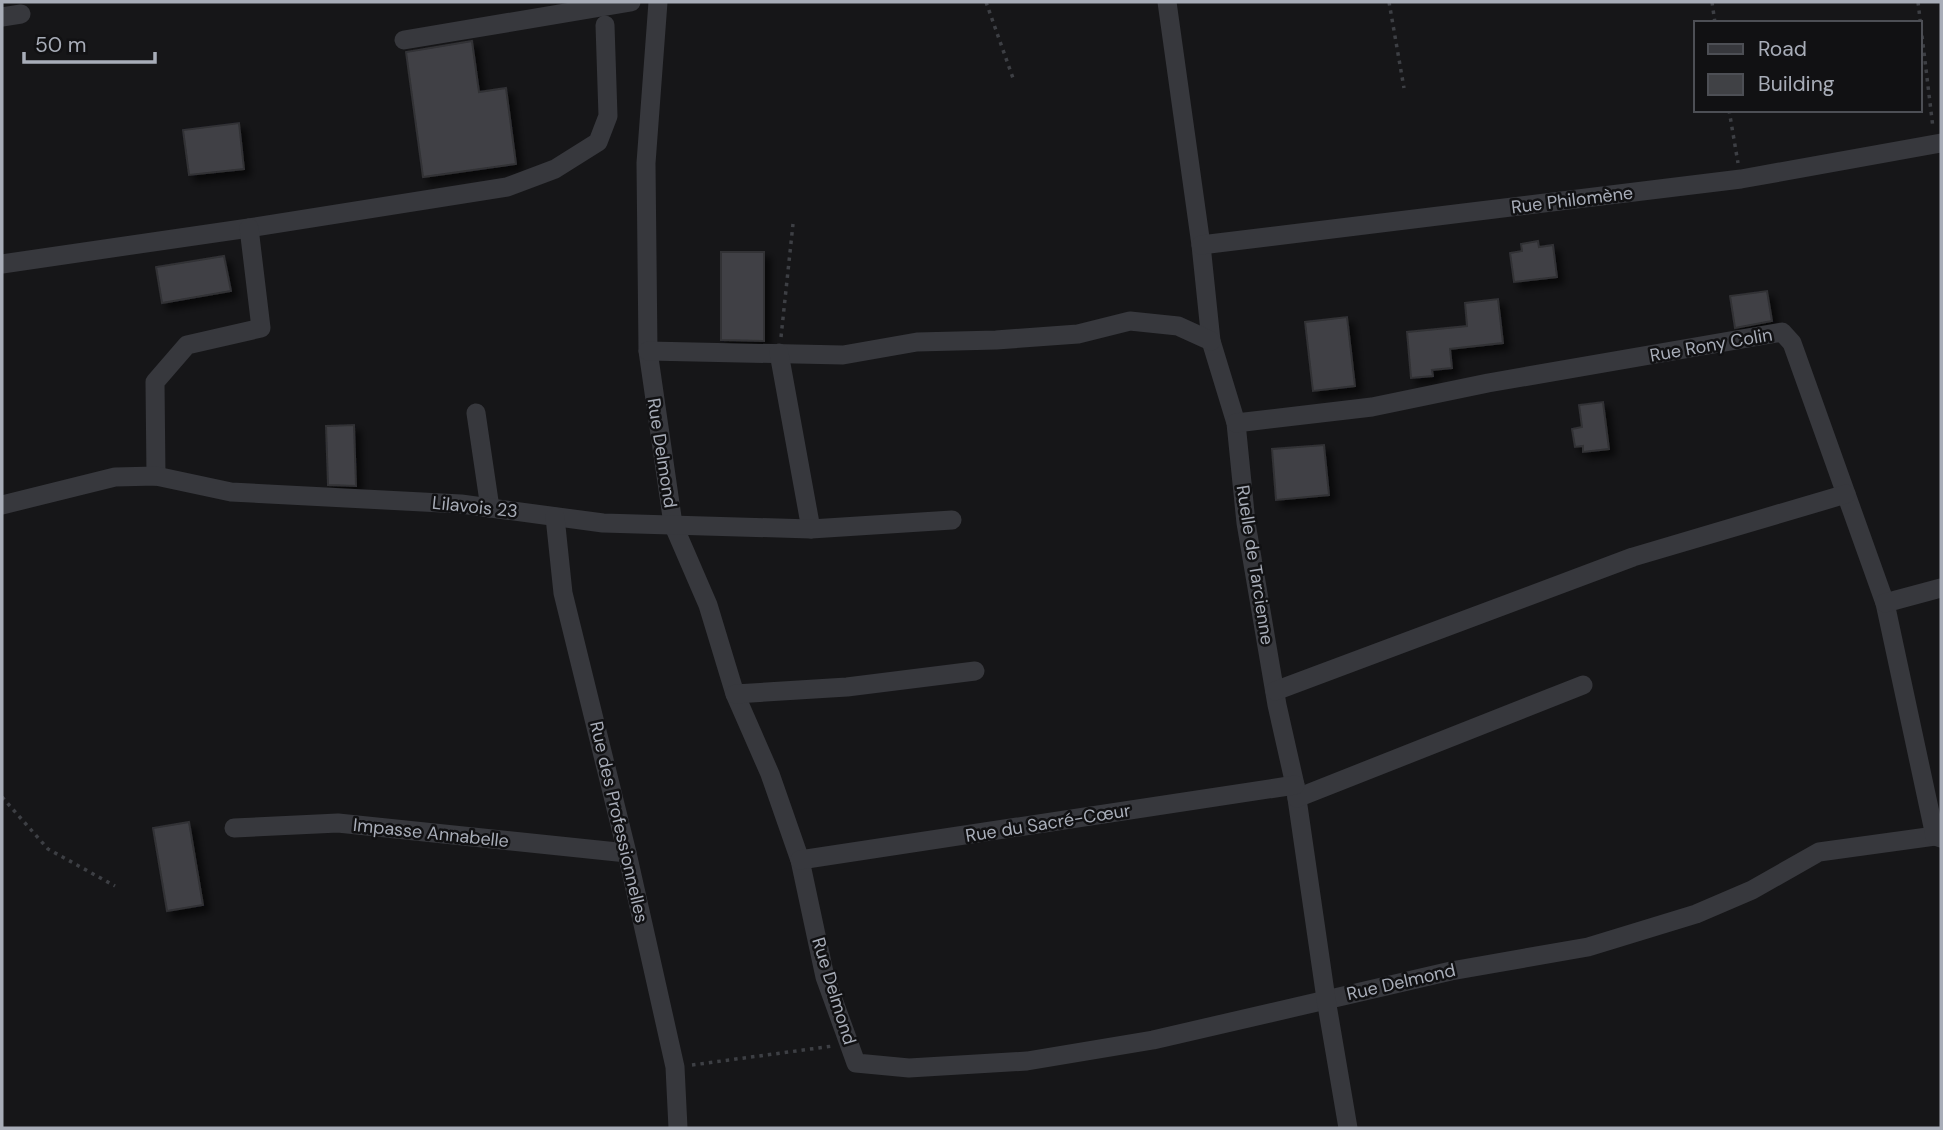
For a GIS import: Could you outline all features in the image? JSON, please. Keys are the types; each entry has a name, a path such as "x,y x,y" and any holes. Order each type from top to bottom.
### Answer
{"street":[{"path":"404,40 631,2"},
{"name":"Rue Delmond","path":"658,2 646,163 648,351 673,524 708,605 736,694 770,774 800,860 825,977 856,1063 909,1068 1027,1061 1153,1040 1451,971 1588,947 1696,914 1752,890 1819,852 1938,837"},
{"name":"Ruelle de Tarcienne","path":"1167,2 1201,245 1211,341 1236,423 1246,523 1275,691 1296,792 1348,1128"},
{"path":"2,264 508,187 555,169 598,142 608,116 604,25"},
{"name":"Rue Philomène","path":"1201,245 1741,179 1938,144"},
{"path":"156,476 155,382 187,345 261,328 249,228"},
{"path":"648,351 843,355 917,342 1078,334 1130,321 1178,326 1211,341"},
{"name":"Rue Rony Colin","path":"1236,423 1372,407 1488,383 1782,332 1792,344 1885,603 1938,837"},
{"path":"779,353 811,529"},
{"path":"476,413 490,508"},
{"name":"Lilavois 23","path":"2,505 115,477 156,476 231,492 461,504 603,523 811,529 952,520"},
{"path":"1275,691 1633,557 1846,494"},
{"name":"Rue des Professionnelles","path":"555,517 563,593 676,1067 678,1128"},
{"path":"1885,603 1941,588"},
{"path":"736,694 847,687 975,671"},
{"name":"Rue du Sacré-Cœur","path":"800,860 1296,792 1583,685"},
{"name":"Impasse Annabelle","path":"234,828 338,823 627,853"}],"path":[{"path":"986,2 1014,81"},
{"path":"1389,2 1404,88"},
{"path":"1712,2 1715,21"},
{"path":"1918,2 1921,21"},
{"path":"1922,30 1938,144"},
{"path":"1729,112 1741,179"},
{"path":"779,353 793,224"},
{"path":"2,797 48,849 115,886"},
{"path":"676,1067 849,1044"}],"building":[{"path":"472,41 479,92 506,88 516,164 423,177 406,52"},
{"path":"239,123 244,169 189,175 183,130"},
{"path":"1538,241 1539,247 1553,245 1557,277 1514,282 1510,253 1522,251 1521,244"},
{"path":"721,252 764,252 764,341 721,340"},
{"path":"224,256 231,291 162,303 156,267"},
{"path":"1767,291 1772,321 1735,328 1730,296"},
{"path":"1498,299 1503,343 1450,349 1452,368 1432,370 1433,376 1411,378 1407,332 1467,326 1465,303"},
{"path":"1347,317 1355,386 1313,391 1305,322"},
{"path":"1603,402 1609,449 1583,452 1583,446 1575,447 1572,429 1582,427 1579,405"},
{"path":"354,425 356,486 328,485 326,426"},
{"path":"1324,445 1329,495 1276,500 1272,449"},
{"path":"189,822 203,905 167,911 153,828"}]}
